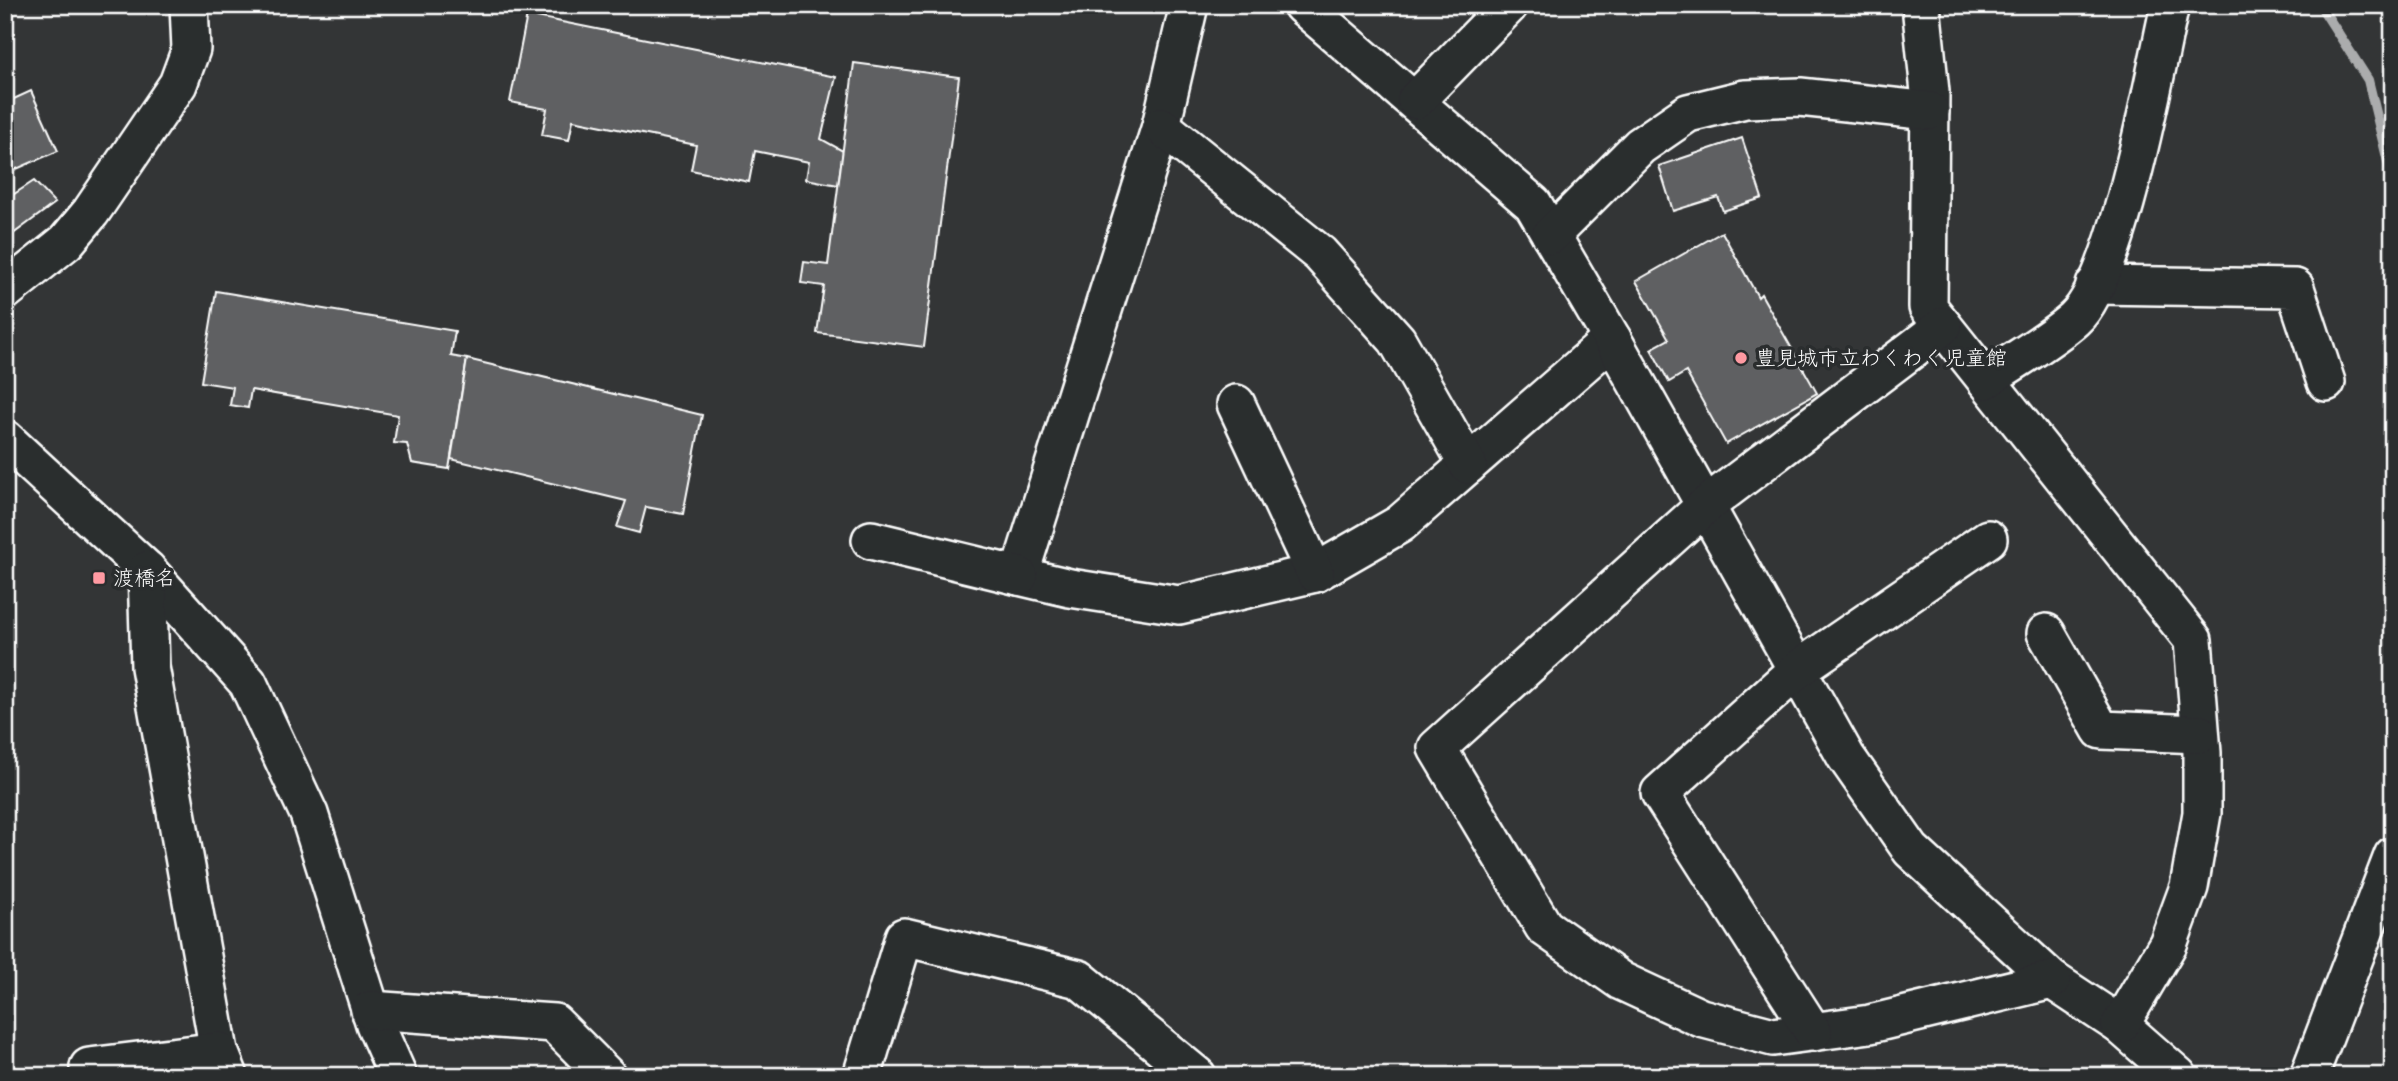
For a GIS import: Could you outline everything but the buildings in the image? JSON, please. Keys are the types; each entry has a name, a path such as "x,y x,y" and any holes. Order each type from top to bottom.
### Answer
{"street":[{"path":"5,291 66,242 83,222 178,84 191,49 189,5"},
{"path":"1019,576 1161,126 1189,5"},
{"path":"1303,5 1416,100 1532,204 1612,339 1846,757 1911,850 2052,980 2120,1025 2178,1076"},
{"path":"1416,100 1509,5"},
{"path":"1921,5 1930,111 1928,307 2193,640 2200,734 2202,813 2189,887 2168,944 2120,1025"},
{"path":"1986,380 2076,318 2095,285 2126,198 2170,5"},
{"path":"1551,235 1640,146 1688,113 1745,99 1800,97 1930,111"},
{"path":"1161,126 1320,254 1398,340 1468,465"},
{"path":"2095,285 2295,288 2326,382"},
{"path":"1943,326 1705,506 1437,748 1544,927 1620,981 1701,1018 1773,1037 1870,1024 2052,980"},
{"path":"871,540 1070,588 1179,605 1315,573 1401,524 1612,339"},
{"path":"1236,404 1315,573"},
{"path":"5,439 147,570 248,683 309,814 370,1010 398,1076"},
{"path":"1813,1032 1660,793 1797,670 1988,539"},
{"path":"89,1076 89,1067 224,1063 150,667 147,570"},
{"path":"2046,633 2101,730 2200,734"},
{"path":"2309,1076 2393,856"},
{"path":"862,1076 904,937 1079,979 1198,1076"},
{"path":"370,1010 554,1023 607,1076"}],"waterway":[{"path":"2320,5 2368,80 2393,182"}],"place":[{"name":"豊見城市立わくわく児童館","path":"1741,358"},
{"name":"渡橋名","path":"99,578"}]}
